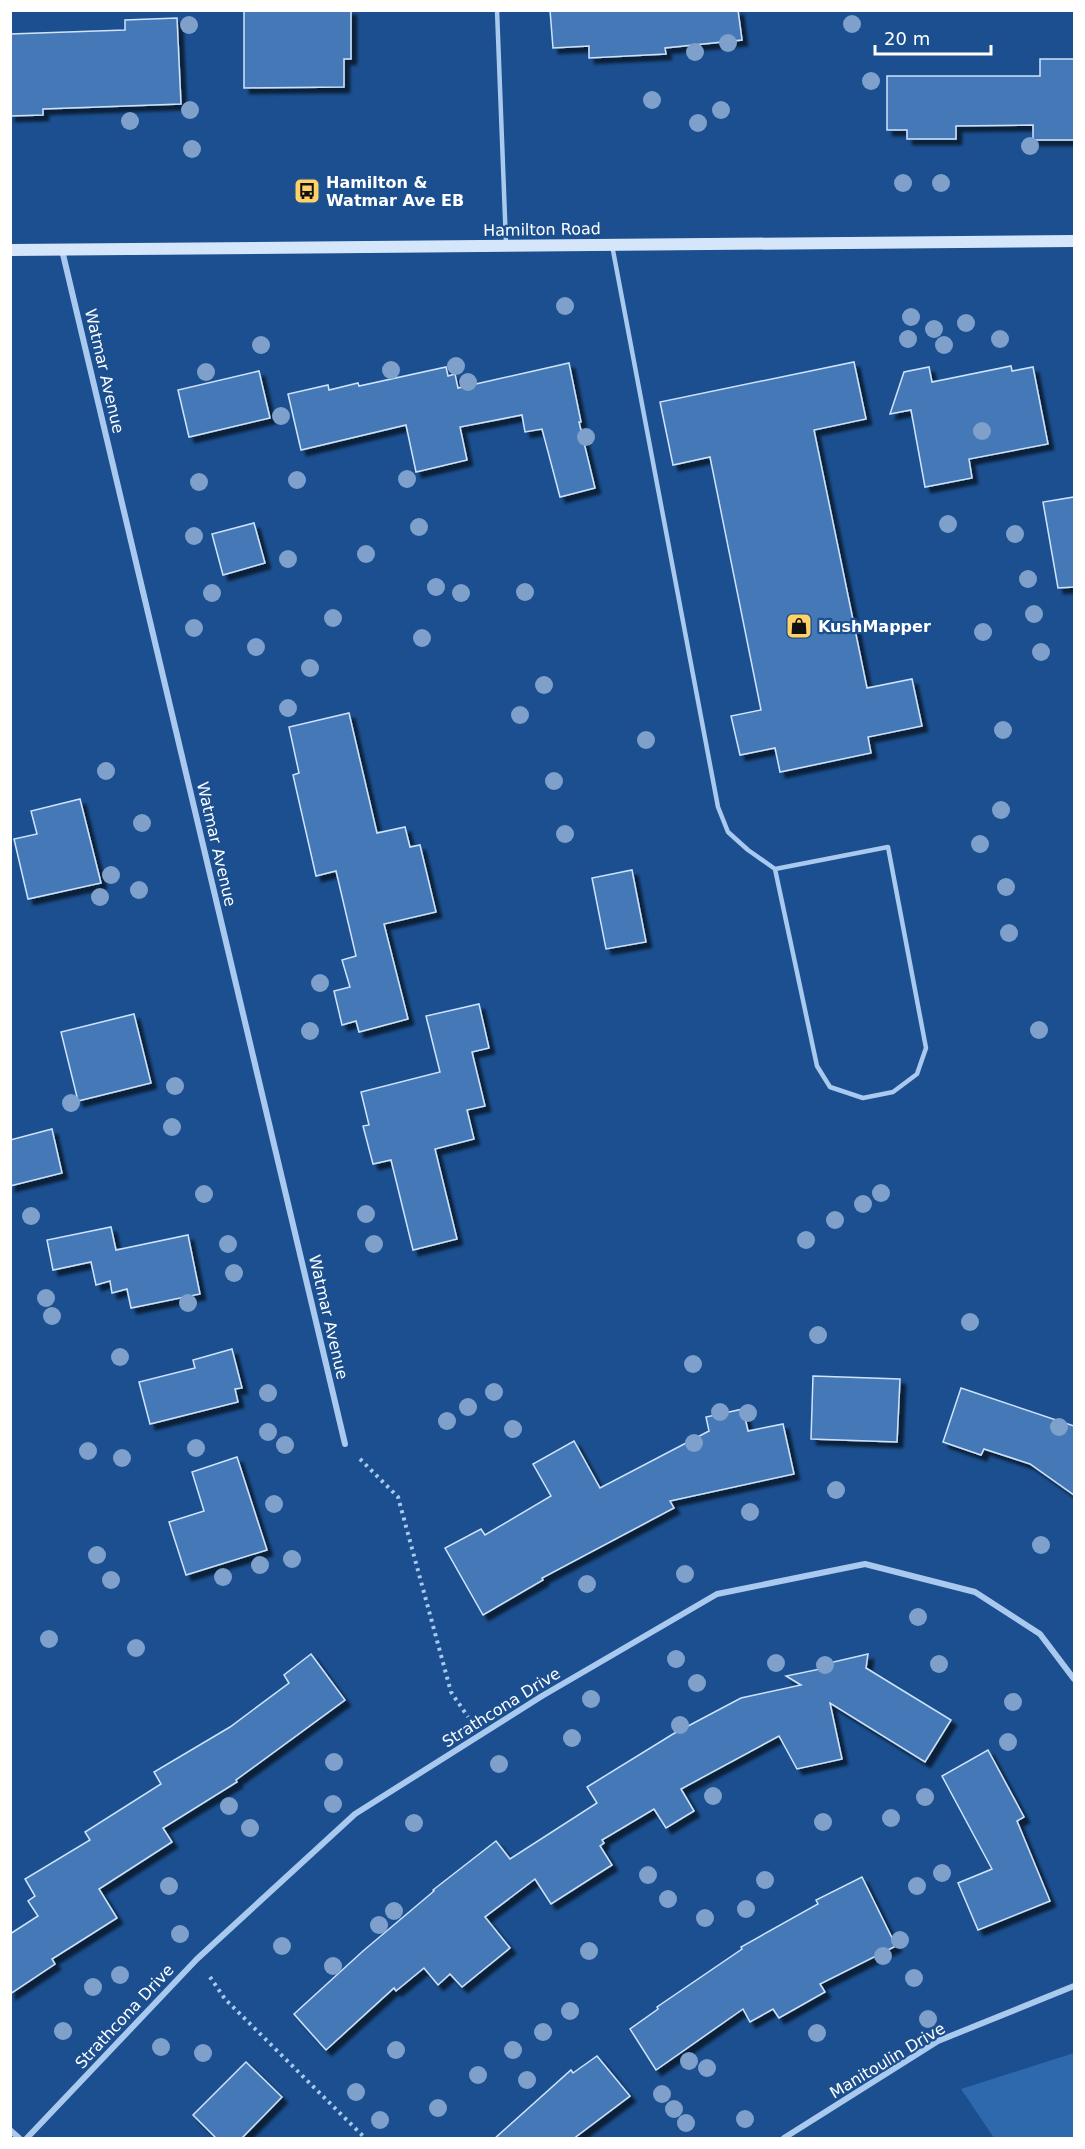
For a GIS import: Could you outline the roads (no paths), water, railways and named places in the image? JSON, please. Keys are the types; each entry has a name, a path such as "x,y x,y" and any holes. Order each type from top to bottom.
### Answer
{"main road":[{"name":"Hamilton Road","path":"10,250 1074,241"}],"street":[{"name":"Watmar Avenue","path":"62,250 345,1444"},
{"name":"Strathcona Drive","path":"27,2139 197,1959 355,1814 542,1696 717,1594 865,1564 975,1592 1040,1634 1074,1679"},
{"name":"Manitoulin Drive","path":"784,2139 938,2041 1074,1986"},
{"path":"10,2130 20,2139"}],"lane":[{"path":"497,10 506,246"},
{"path":"612,245 718,807 728,832 748,850 775,868 888,847 926,1048 916,1074 893,1092 863,1098 830,1087 817,1066 775,868"}],"place":[{"name":"Hamilton & Watmar Ave EB","path":"307,191"},
{"name":"KushMapper","path":"799,626"}]}
